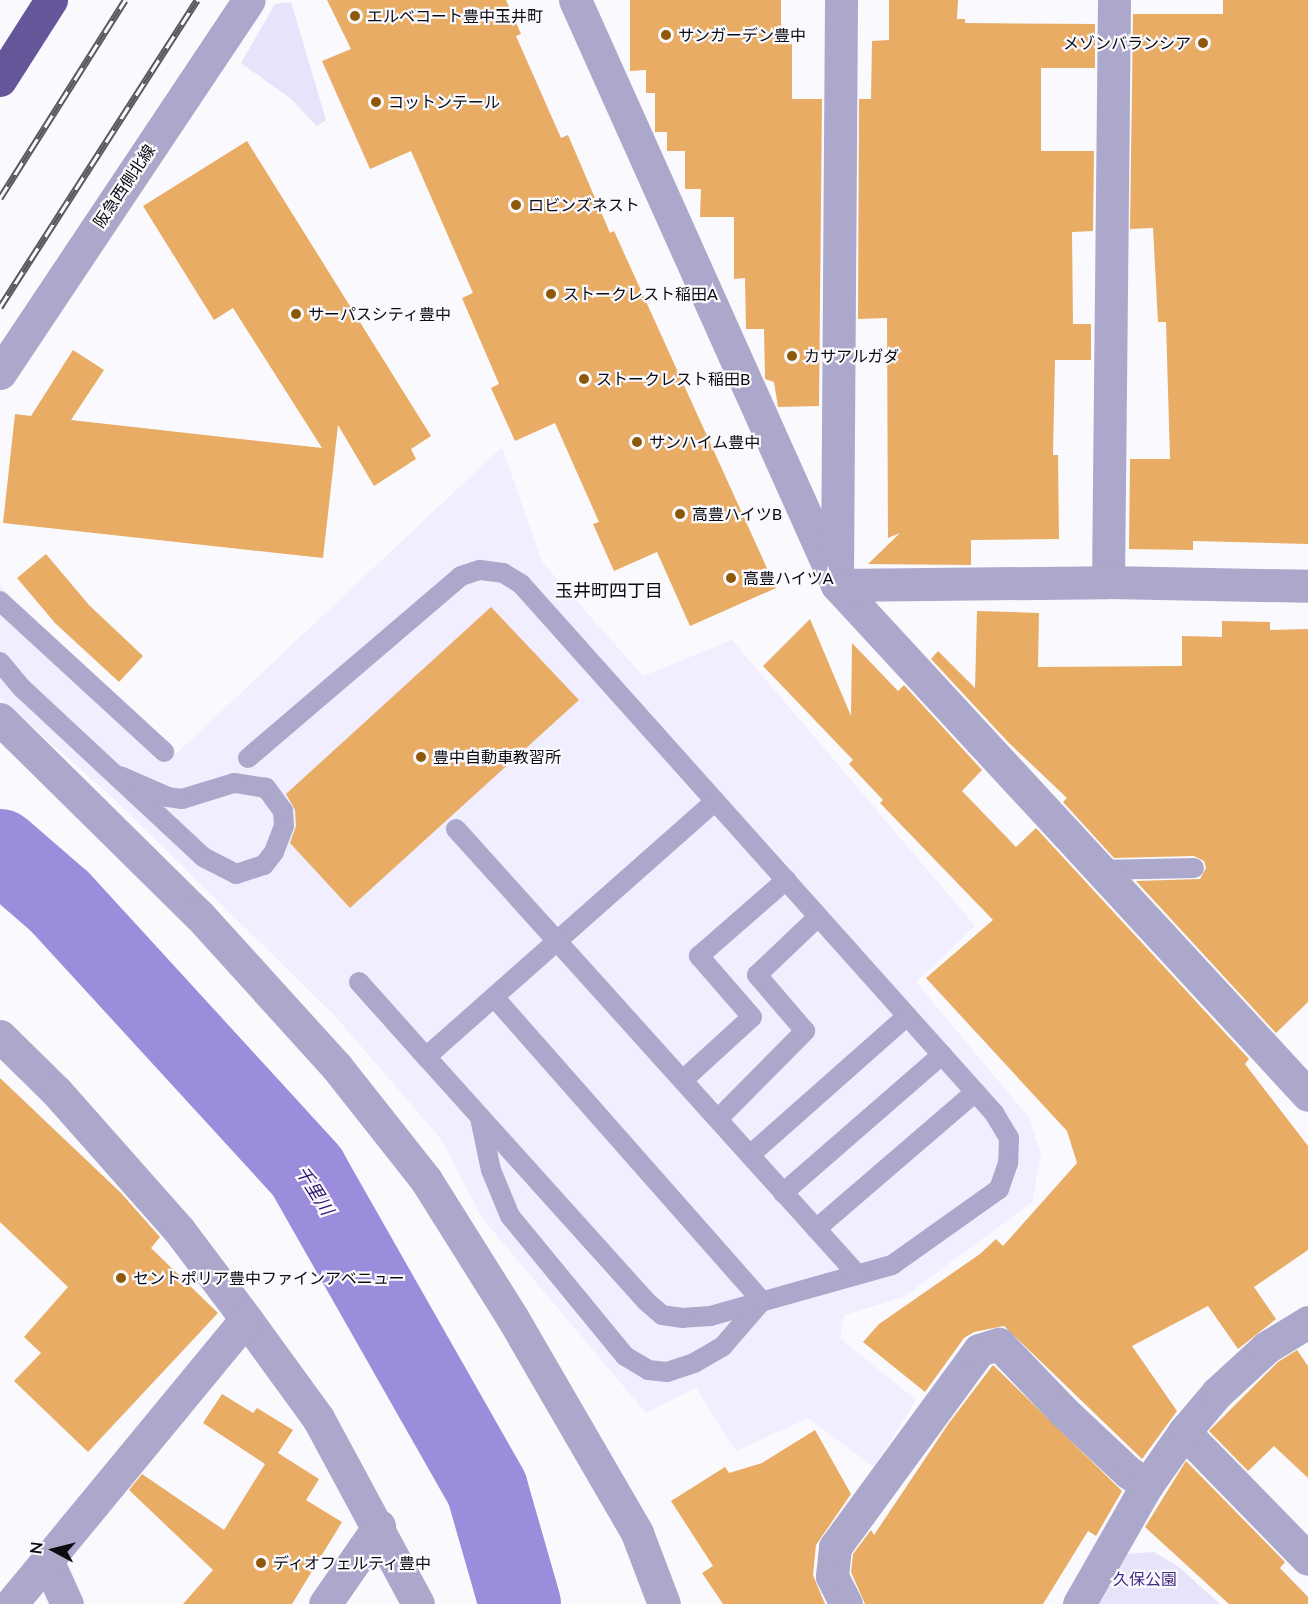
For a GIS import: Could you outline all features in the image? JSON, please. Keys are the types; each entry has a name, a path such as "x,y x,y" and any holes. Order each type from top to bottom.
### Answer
{"highway":[{"path":"0,80 51,0"}],"street":[{"name":"阪急西側北線","path":"0,373 249,0"},
{"path":"575,0 837,585 1308,1095"},
{"path":"837,585 841,0"},
{"path":"1108,582 1114,0"},
{"path":"837,585 1108,582 1308,586"},
{"path":"0,719 199,915 336,1066 426,1180 512,1317 637,1533 664,1604"},
{"path":"0,1036 56,1091 179,1230 246,1319 318,1418 418,1604"},
{"path":"11,1604 48,1562 246,1319"},
{"path":"1079,1604 1147,1485 1184,1432 1217,1393 1267,1347 1308,1322"},
{"path":"846,1604 832,1576 834,1547 979,1350 999,1344 1088,1435 1147,1485"},
{"path":"1184,1432 1308,1559"},
{"path":"325,1604 378,1526"},
{"path":"48,1562 67,1604"}],"lane":[{"path":"248,758 461,576 480,570 503,573 521,584 994,1113 1009,1138 1008,1163 999,1189 892,1265 710,1316 662,1315 359,982"},
{"path":"0,601 164,752"},
{"path":"0,662 23,689 120,776 173,832 225,870 236,874 247,872 264,865 274,852 284,826 283,811 266,788 234,783 182,799 168,797 120,776"},
{"path":"426,1057 715,801"},
{"path":"456,829 856,1274"},
{"path":"1098,870 1194,868"},
{"path":"683,1080 752,1017 699,956 786,880"},
{"path":"718,1119 806,1032 757,975 818,916"},
{"path":"494,997 762,1301"},
{"path":"750,1155 907,1016"},
{"path":"783,1193 942,1055"},
{"path":"816,1229 975,1092"},
{"path":"479,1116 491,1170 510,1215 625,1356 648,1370 668,1372 694,1363 723,1346 762,1301"}],"shaded area":[{"name":"豊中自動車教習所","path":"502,447 542,562 643,676 732,640 975,926 916,982 1030,1119 1041,1156 1032,1202 904,1297 844,1315 840,1338 916,1400 874,1467 808,1418 736,1451 696,1388 646,1413 483,1219 441,1139 336,1017 113,798 0,698 0,585 30,619 176,754"}],"green space":[{"path":"291,2 326,120 317,126 290,98 241,63 275,4"},
{"name":"久保公園","path":"1154,1552 1179,1567 1220,1604 1098,1604 1125,1554"}],"building":[{"path":"327,0 506,0 521,34 516,36 561,138 568,135 610,233 614,231 776,588 690,626 657,552 614,571 593,524 599,522 555,423 515,441 491,388 499,384 462,298 473,293 411,151 370,169 322,61 351,49"},
{"path":"630,0 781,0 781,43 792,43 792,99 822,99 819,406 778,407 774,382 765,379 764,329 746,329 745,278 734,279 734,217 700,217 701,189 685,189 685,151 667,151 667,132 655,132 655,93 646,93 646,70 630,71"},
{"path":"889,0 958,0 957,19 965,19 965,23 1095,24 1095,68 1041,68 1041,151 1094,151 1093,231 1072,232 1073,324 1091,324 1091,360 1055,360 1053,455 1058,455 1059,539 971,540 971,565 868,564 900,533 888,538 887,318 858,319 859,99 871,99 872,41 889,40"},
{"path":"1223,0 1308,0 1308,544 1193,541 1193,550 1129,549 1130,459 1170,459 1166,322 1158,322 1153,228 1130,229 1133,14 1223,14"},
{"path":"247,141 431,436 411,449 416,459 374,486 338,425 323,558 3,523 15,414 31,416 73,350 104,370 71,420 322,448 233,308 214,320 143,206"},
{"path":"46,554 89,605 143,656 119,682 55,623 17,578"},
{"name":"豊中自動車教習所","path":"491,607 579,700 350,908 290,843 296,826 295,810 286,794"},
{"path":"977,611 1039,613 1038,667 1182,666 1182,636 1222,637 1222,621 1270,622 1270,630 1308,629 1308,1002 1276,1033 1136,881 1200,879 1206,868 1204,861 1194,856 1114,858 1063,802 1067,798 1009,743 931,659 938,651 975,688"},
{"path":"810,619 851,716 852,643 898,691 904,685 982,770 962,791 1016,847 1036,828 1249,1059 1245,1064 1308,1146 1308,1250 1254,1287 1276,1319 1238,1349 1208,1306 1132,1346 1177,1411 1142,1459 1004,1326 974,1332 964,1338 925,1392 863,1342 879,1324 980,1254 996,1239 1003,1246 1077,1163 1067,1131 926,978 993,920 880,803 883,800 849,764 853,760 763,666"},
{"name":"セントポリア豊中ファインアベニュー","path":"0,1078 121,1193 160,1237 151,1248 218,1313 88,1452 14,1381 41,1353 24,1337 68,1287 0,1222"},
{"path":"1297,1350 1308,1366 1308,1478 1274,1446 1248,1471 1209,1431 1278,1362"},
{"path":"993,1365 1122,1491 1096,1536 1088,1531 1043,1604 865,1604 851,1572 853,1554 871,1530 874,1535 949,1423"},
{"name":"ディオフェルティ豊中","path":"222,1394 253,1413 257,1408 293,1430 278,1453 319,1479 306,1500 342,1522 292,1604 183,1604 213,1570 129,1490 142,1474 224,1530 265,1464 203,1423"},
{"path":"815,1430 851,1494 816,1545 813,1575 825,1604 723,1604 702,1573 713,1566 671,1501 725,1467 729,1473 762,1463"},
{"path":"1186,1461 1285,1562 1280,1568 1308,1597 1308,1604 1229,1604 1145,1527"}],"waterway":[{"name":"千里川","path":"0,850 60,902 307,1172 487,1489 520,1604"}],"railway":[{"path":"0,198 125,0"},
{"path":"0,307 197,0"}],"place":[{"name":"エルベコート豊中玉井町","path":"355,16"},
{"name":"サンガーデン豊中","path":"666,35"},
{"name":"メゾンバランシア","path":"1203,43"},
{"name":"コットンテール","path":"376,102"},
{"name":"ロビンズネスト","path":"516,205"},
{"name":"ストークレスト稲田A","path":"551,294"},
{"name":"サーパスシティ豊中","path":"296,314"},
{"name":"カサアルガダ","path":"792,356"},
{"name":"ストークレスト稲田B","path":"584,379"},
{"name":"サンハイム豊中","path":"637,442"},
{"name":"高豊ハイツB","path":"680,514"},
{"name":"高豊ハイツA","path":"731,578"},
{"name":"豊中自動車教習所","path":"421,757"},
{"name":"セントポリア豊中ファインアベニュー","path":"121,1278"},
{"name":"ディオフェルティ豊中","path":"261,1563"}],"district":[{"name":"玉井町四丁目","path":"609,590"}]}
